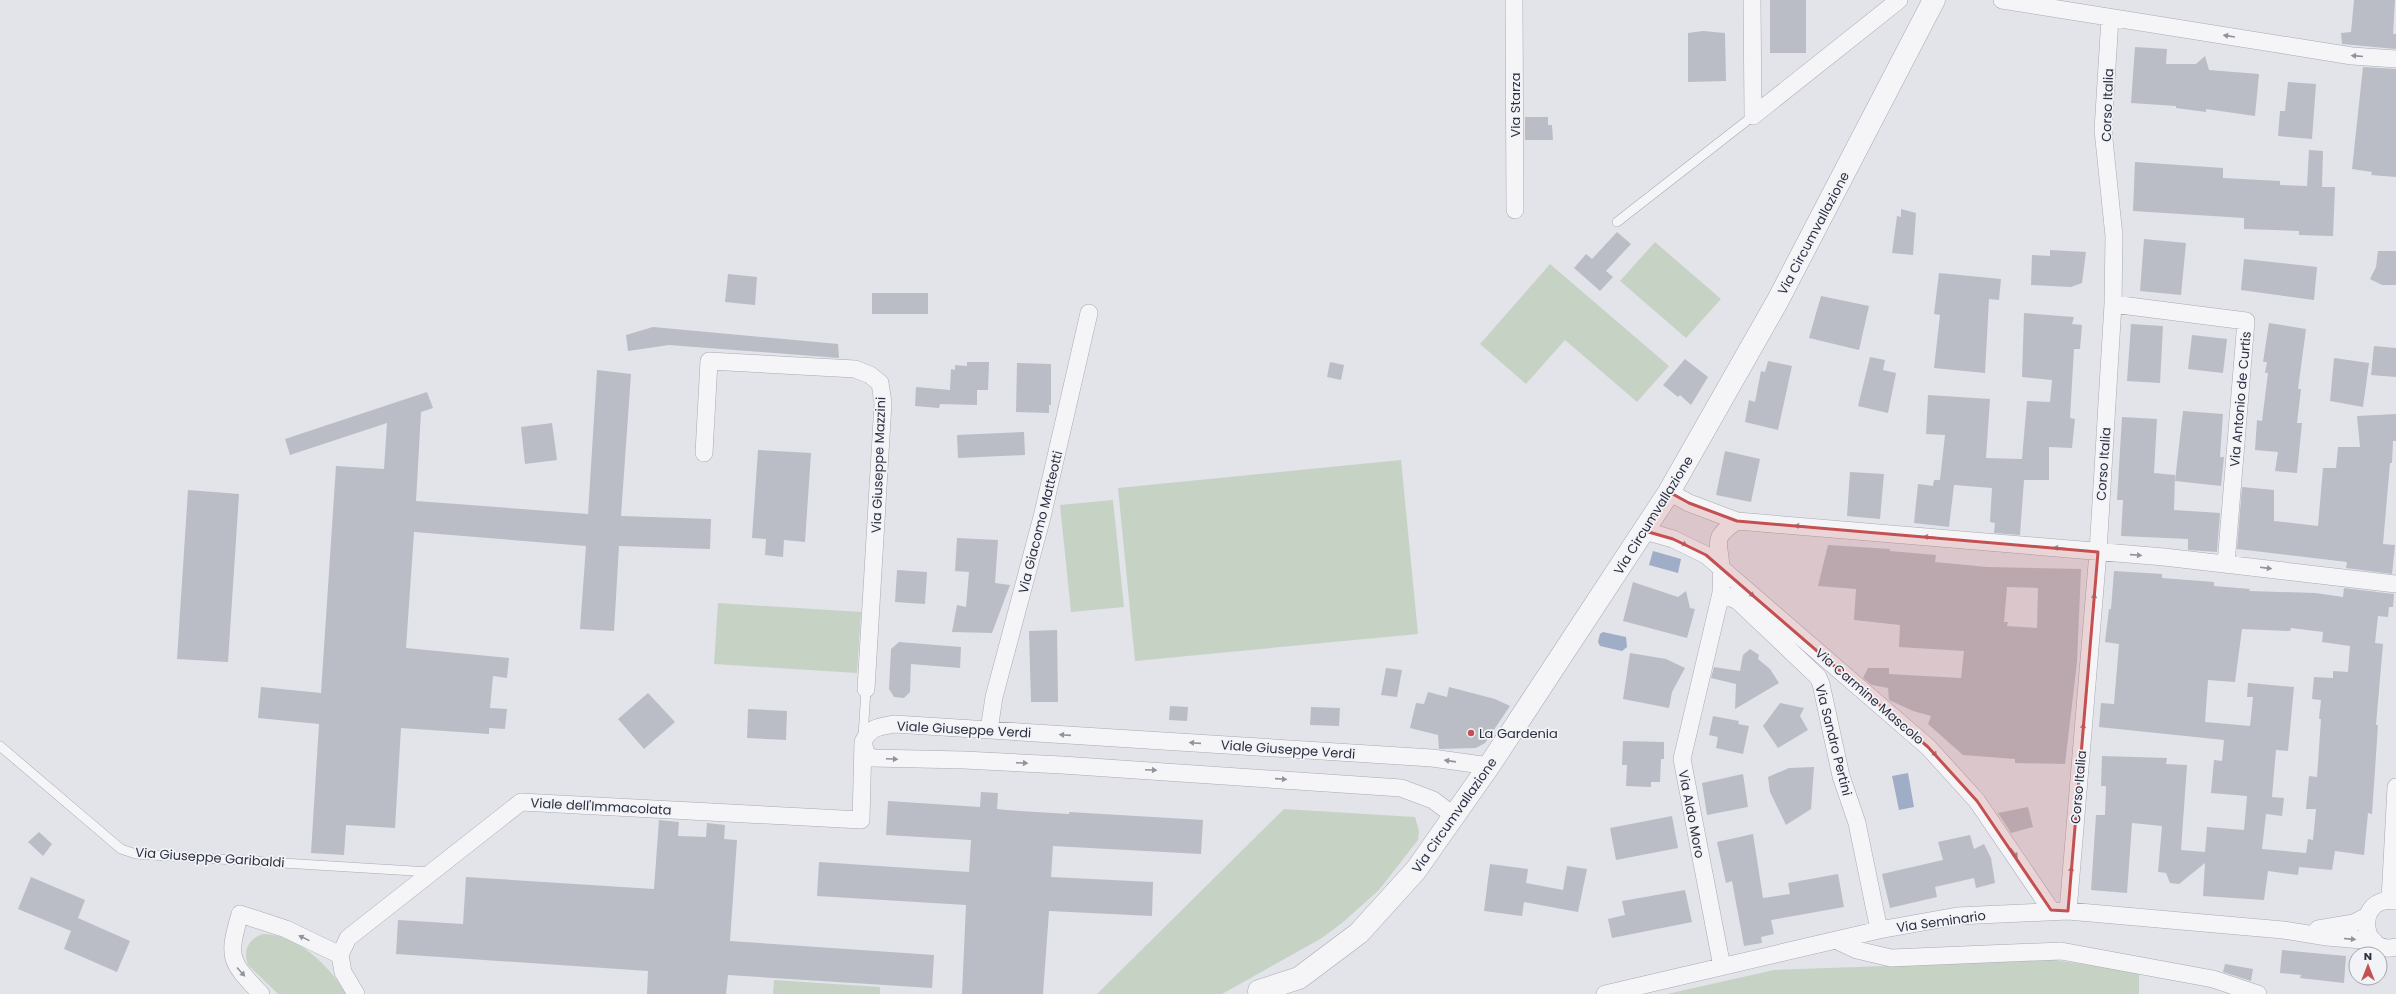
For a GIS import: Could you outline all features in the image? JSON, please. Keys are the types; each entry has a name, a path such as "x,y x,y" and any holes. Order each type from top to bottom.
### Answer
{"street":[{"name":"Via Starza","path":"1514,0 1516,210"},
{"path":"1752,0 1753,116"},
{"path":"1753,116 1899,0"},
{"name":"Via Circumvallazione","path":"1261,993 1296,986 1359,933 1416,870 1453,815 1489,766 1645,531 1669,492 1777,302 1934,0"},
{"path":"2002,0 2352,56 2396,59"},
{"name":"Corso Italia","path":"2068,911 2098,552 2113,304 2114,236 2103,130 2110,18"},
{"name":"Via Antonio de Curtis","path":"2113,304 2246,321 2226,564"},
{"name":"Via Giacomo Matteotti","path":"989,730 994,697 1042,517 1089,313"},
{"name":"Via Giuseppe Mazzini","path":"704,453 709,361 855,369 870,375 880,383 884,403 866,689"},
{"path":"1669,492 1694,506 1737,521 2226,564 2396,584"},
{"name":"Via Aldo Moro","path":"1722,967 1682,759 1720,593 1721,567 1718,544 1726,528 1737,521"},
{"name":"Via Carmine Mascolo","path":"1645,531 1673,539 1706,556 1721,567 1928,747 1978,801 2052,910"},
{"name":"Via Sandro Pertini","path":"1720,593 1738,600 1818,677 1822,684 1841,776 1856,823 1879,930"},
{"name":"Viale Giuseppe Verdi","path":"863,742 868,732 874,727 894,724 1432,758 1489,766"},
{"path":"863,742 866,753 872,758 964,760 1077,766 1401,788 1433,800 1453,815"},
{"name":"Viale dell'Immacolata","path":"340,954 348,938 522,802 860,820 863,742"},
{"path":"2284,930 2338,927 2354,923 2367,916 2376,904 2393,901 2396,787"},
{"name":"Via Seminario","path":"1605,994 1838,941 1879,930 1957,916 2052,910 2284,930"},
{"path":"261,994 237,968 232,952 240,914 286,929 340,954 343,972 356,994"},
{"path":"2367,916 2366,930 2374,942"},
{"path":"2284,930 2327,937 2374,942 2386,947 2396,946"},
{"path":"1838,941 1857,950 1891,958 2061,951 2213,979 2258,994"}],"lane":[{"path":"1617,222 1753,116"},
{"name":"Via Giuseppe Mazzini","path":"863,742 866,689"},
{"name":"Via Giuseppe Garibaldi","path":"0,746 121,849 136,854 434,872"}],"highlighted area":[{"path":"1669,492 1689,503 1737,521 2098,552 2068,911 2051,910 1977,801 1928,747 1706,555 1673,539 1645,531"}],"green space":[{"path":"1655,242 1721,299 1686,338 1620,281"},
{"path":"1550,264 1669,366 1637,402 1565,340 1526,384 1480,344"},
{"path":"1401,460 1418,634 1135,661 1118,488"},
{"path":"1113,500 1124,607 1071,612 1060,505"},
{"path":"718,603 861,612 857,673 714,664"},
{"path":"1284,809 1415,817 1419,831 1418,840 1379,890 1342,923 1322,938 1222,994 1097,994"},
{"path":"263,934 276,935 288,939 300,946 322,963 346,994 278,994 248,965 246,955 248,946 250,942"},
{"path":"2054,960 2139,972 2139,994 1667,994 1774,970"},
{"path":"774,980 880,987 880,994 773,994"}],"water":[{"path":"1653,551 1681,559 1678,573 1649,565"},
{"path":"1603,632 1626,637 1627,647 1622,651 1600,646 1598,642 1600,634"},
{"path":"1908,773 1914,807 1899,810 1892,776"}],"building":[{"path":"1770,0 1806,0 1806,53 1770,53"},
{"path":"2354,0 2395,0 2393,34 2396,34 2396,49 2342,44 2341,33 2351,32"},
{"path":"1703,31 1725,33 1726,81 1688,82 1688,33"},
{"path":"2135,47 2167,49 2166,64 2196,64 2205,56 2209,70 2259,74 2255,116 2206,109 2206,112 2176,108 2176,106 2131,103"},
{"path":"2363,67 2396,69 2396,177 2371,175 2372,172 2352,169"},
{"path":"2288,82 2316,84 2312,139 2278,136 2280,111 2285,111"},
{"path":"1525,117 1548,117 1548,125 1552,125 1553,140 1525,140"},
{"path":"2309,150 2323,151 2322,187 2335,187 2333,236 2299,235 2299,231 2244,229 2244,218 2133,211 2135,162 2223,168 2223,178 2280,181 2280,185 2307,186"},
{"path":"1901,209 1916,213 1913,255 1892,253 1897,216 1901,217"},
{"path":"1617,232 1631,244 1606,271 1613,277 1600,291 1574,268 1586,254 1592,259"},
{"path":"2144,239 2186,243 2181,295 2140,291"},
{"path":"2050,250 2086,252 2082,283 2071,287 2031,285 2032,255 2050,256"},
{"path":"2378,251 2396,251 2396,285 2382,285 2370,279 2376,267"},
{"path":"2244,259 2317,267 2314,300 2241,290"},
{"path":"1939,273 2001,279 1999,300 1989,299 1985,373 1934,368 1940,315 1934,314"},
{"path":"728,274 757,277 755,305 725,302"},
{"path":"872,293 928,293 928,314 872,314"},
{"path":"1821,296 1869,306 1859,350 1809,338"},
{"path":"2024,313 2074,317 2072,324 2082,325 2080,349 2074,349 2070,418 2075,419 2072,448 2049,447 2049,480 2024,480 2020,535 1994,533 1995,523 1990,522 1992,488 1954,485 1949,527 1914,523 1918,484 1933,486 1934,480 1940,480 1945,435 1926,434 1928,395 1990,399 1986,458 2022,459 2027,401 2050,402 2052,380 2022,377"},
{"path":"2269,323 2306,329 2298,389 2301,389 2297,423 2302,423 2297,473 2275,471 2278,452 2255,450 2257,420 2262,421 2268,373 2265,373 2267,362 2263,362"},
{"path":"2131,324 2163,326 2160,383 2127,381"},
{"path":"653,327 838,344 839,358 669,345 628,351 626,335"},
{"path":"2192,335 2227,339 2223,373 2188,369"},
{"path":"2374,346 2396,348 2396,377 2371,375"},
{"path":"1870,357 1885,360 1883,370 1896,373 1888,413 1858,406"},
{"path":"2334,358 2369,363 2363,407 2330,401"},
{"path":"1685,359 1708,377 1691,405 1680,395 1678,397 1663,385"},
{"path":"1768,361 1792,366 1778,430 1745,422 1749,400 1755,402 1761,371 1765,372"},
{"path":"967,362 989,362 988,390 977,390 977,405 940,404 939,408 915,406 916,387 950,390 951,369 955,370 955,365 967,366"},
{"path":"1330,362 1344,365 1341,380 1327,377"},
{"path":"1017,363 1051,364 1051,405 1049,405 1049,413 1016,412"},
{"path":"597,370 631,374 621,516 711,519 710,549 619,546 614,631 580,629 586,546 414,532 406,648 509,658 507,678 493,676 490,708 507,709 505,729 489,728 489,734 401,728 395,828 346,825 344,855 311,853 319,724 258,718 261,687 321,693 336,466 384,469 387,423 290,455 285,439 427,392 433,408 421,412 416,501 588,514"},
{"path":"2183,411 2223,414 2220,457 2224,457 2221,486 2175,481"},
{"path":"2396,414 2396,441 2393,441 2392,463 2390,463 2383,544 2395,545 2392,574 2346,568 2347,562 2237,549 2242,487 2274,490 2274,521 2318,526 2323,468 2336,468 2338,447 2360,447 2357,416"},
{"path":"2122,417 2157,419 2154,473 2175,475 2174,510 2220,513 2217,552 2188,550 2188,539 2121,536 2123,500 2117,500"},
{"path":"552,423 557,460 525,464 521,427"},
{"path":"1024,432 1025,455 958,458 957,435"},
{"path":"758,450 811,453 805,542 784,540 783,557 765,555 766,539 752,538"},
{"path":"1725,451 1760,459 1751,502 1716,495"},
{"path":"1850,472 1884,474 1880,519 1847,516"},
{"path":"188,490 239,494 228,662 177,659"},
{"path":"957,538 998,540 995,583 1010,585 992,633 952,632 957,605 966,607 969,572 955,571"},
{"path":"1828,545 1890,549 1890,551 1936,555 1935,562 1987,567 2081,569 2077,662 2065,764 2015,763 2015,759 1963,755 1928,724 1931,716 1913,711 1889,700 1888,688 1872,685 1863,678 1868,668 1889,668 1889,674 1961,678 1964,651 1899,647 1900,625 1854,620 1856,589 1818,586","holes":["2007,587 2038,588 2037,628 2007,626 2008,622 2004,622"]},
{"path":"897,570 927,572 925,604 895,602"},
{"path":"2114,571 2162,574 2162,578 2214,582 2214,586 2250,589 2249,591 2315,593 2343,597 2344,588 2394,594 2393,607 2389,607 2388,617 2378,616 2375,643 2383,644 2376,725 2378,725 2372,814 2368,813 2364,855 2335,851 2332,870 2299,867 2298,875 2268,871 2264,900 2203,896 2205,863 2179,884 2170,883 2166,873 2158,872 2162,826 2132,823 2127,893 2091,890 2096,815 2105,815 2106,786 2101,786 2102,756 2167,758 2166,764 2187,765 2181,850 2205,852 2207,827 2244,830 2247,796 2211,793 2214,760 2222,761 2224,740 2099,727 2101,703 2114,704 2119,644 2105,642 2109,609 2111,609","holes":["2291,628 2323,632 2322,642 2350,646 2348,672 2333,671 2333,678 2314,677 2312,699 2321,700 2319,719 2321,719 2317,777 2309,776 2306,809 2316,809 2313,840 2308,839 2306,853 2262,849 2266,814 2282,816 2284,798 2272,797 2276,750 2288,751 2294,687 2248,683 2247,697 2253,697 2250,726 2205,722 2208,680 2235,682 2242,629 2290,631"]},
{"path":"1633,582 1678,597 1686,591 1690,608 1695,609 1687,638 1623,621"},
{"path":"1057,630 1058,702 1031,702 1029,631"},
{"path":"899,642 961,647 960,668 911,664 910,692 904,698 894,697 889,689 891,649"},
{"path":"1750,649 1759,655 1758,659 1770,669 1779,683 1735,709 1736,684 1711,678 1714,667 1740,671 1743,655"},
{"path":"1630,653 1666,659 1685,668 1672,692 1669,708 1623,699"},
{"path":"1386,668 1402,670 1397,697 1381,695"},
{"path":"1449,687 1495,699 1510,706 1485,743 1476,748 1439,749 1438,735 1410,728 1416,703 1424,704 1428,692 1447,697"},
{"path":"648,693 675,722 644,749 618,719"},
{"path":"1780,703 1804,708 1800,716 1808,730 1778,748 1763,726"},
{"path":"1170,706 1188,707 1187,721 1169,720"},
{"path":"1311,707 1340,708 1339,726 1310,725"},
{"path":"748,709 787,711 786,740 747,738"},
{"path":"1713,716 1739,721 1738,724 1749,726 1743,754 1716,748 1718,737 1709,735"},
{"path":"1623,741 1664,742 1664,759 1661,759 1660,782 1651,782 1651,787 1626,786 1627,765 1622,765"},
{"path":"1814,767 1811,809 1786,825 1770,792 1768,777 1789,768"},
{"path":"1743,774 1748,807 1707,815 1702,783"},
{"path":"981,792 998,793 997,809 1203,820 1201,854 1053,846 1051,877 1153,882 1152,916 1049,911 1043,994 962,994 966,905 817,896 819,862 969,872 971,840 886,835 888,801 980,807"},
{"path":"2028,807 2033,827 2011,833 1998,813"},
{"path":"1672,816 1678,848 1616,860 1610,828"},
{"path":"659,820 679,822 678,836 706,837 707,823 725,825 724,839 737,840 730,941 934,955 932,988 728,975 726,994 647,994 648,971 396,954 398,920 463,924 466,877 654,889"},
{"path":"39,832 52,844 43,856 28,842"},
{"path":"1753,834 1763,898 1790,894 1788,883 1838,874 1844,907 1771,920 1774,934 1761,937 1762,943 1744,946 1732,881 1726,883 1717,842"},
{"path":"1970,835 1974,849 1984,844 1991,858 1995,883 1976,888 1974,878 1935,887 1937,897 1890,908 1882,874 1943,860 1938,842"},
{"path":"1490,864 1528,869 1526,883 1563,890 1567,866 1587,869 1578,912 1524,902 1522,916 1484,911"},
{"path":"31,877 85,900 78,918 130,941 117,972 64,949 71,931 18,909"},
{"path":"1685,890 1692,922 1612,938 1608,919 1625,915 1622,901"},
{"path":"2282,950 2346,956 2344,983 2300,978 2301,975 2280,973"},
{"path":"2225,964 2253,969 2251,981 2223,972"}],"place":[{"name":"La Gardenia","path":"1471,733"}]}
